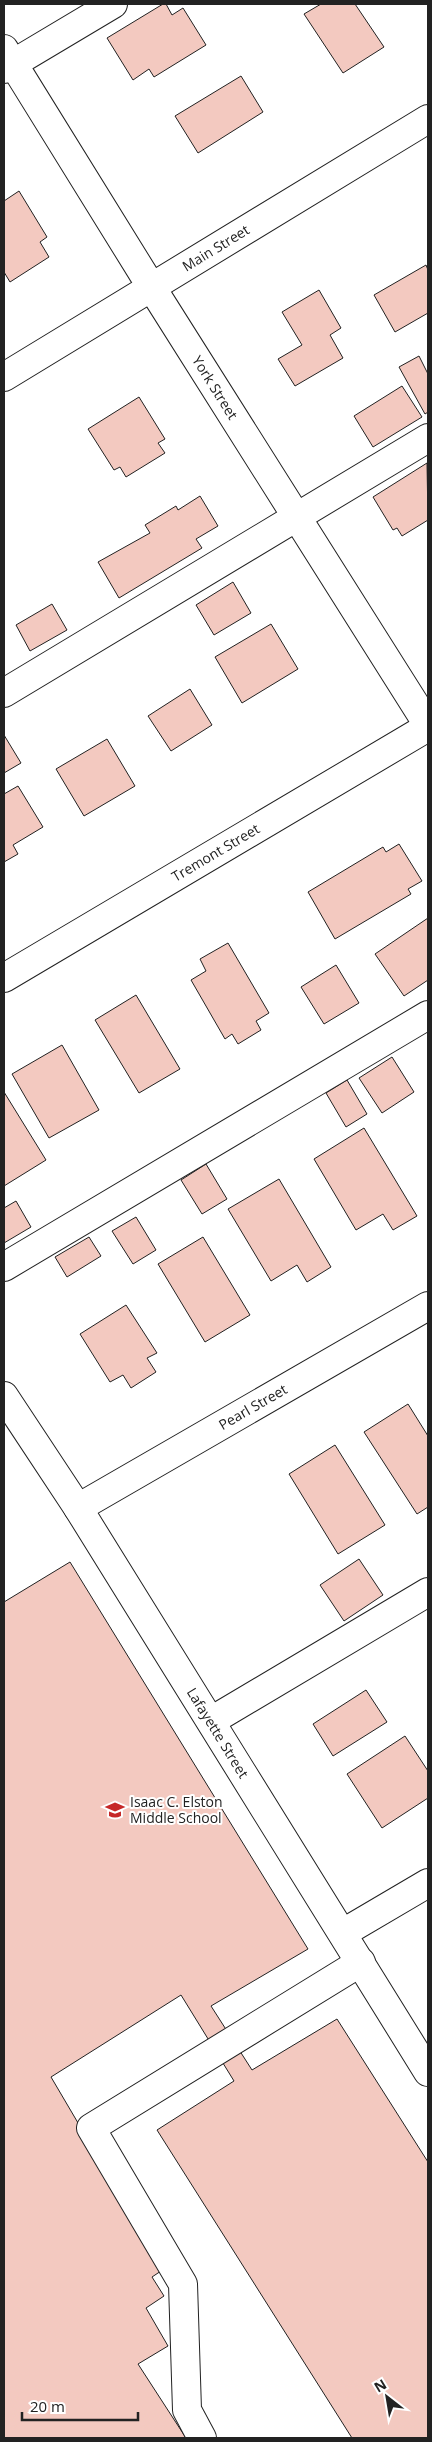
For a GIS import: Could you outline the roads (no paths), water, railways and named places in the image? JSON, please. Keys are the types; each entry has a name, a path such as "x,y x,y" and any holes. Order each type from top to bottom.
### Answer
{"street":[{"path":"7,61 113,4"},
{"name":"York Street","path":"7,61 428,726"},
{"name":"Main Street","path":"4,377 428,119"},
{"path":"4,694 428,438"},
{"name":"Tremont Street","path":"4,978 428,726"},
{"path":"4,1268 428,1015"},
{"name":"Pearl Street","path":"78,1508 428,1306"},
{"name":"Lafayette Street","path":"5,1400 78,1508 428,2072"},
{"path":"211,1720 428,1592"},
{"path":"343,1934 428,1883"},
{"path":"202,2438 187,2410 183,2284 92,2128 361,1962"}],"place":[{"name":"Isaac C. Elston Middle School","path":"115,1810"}]}
